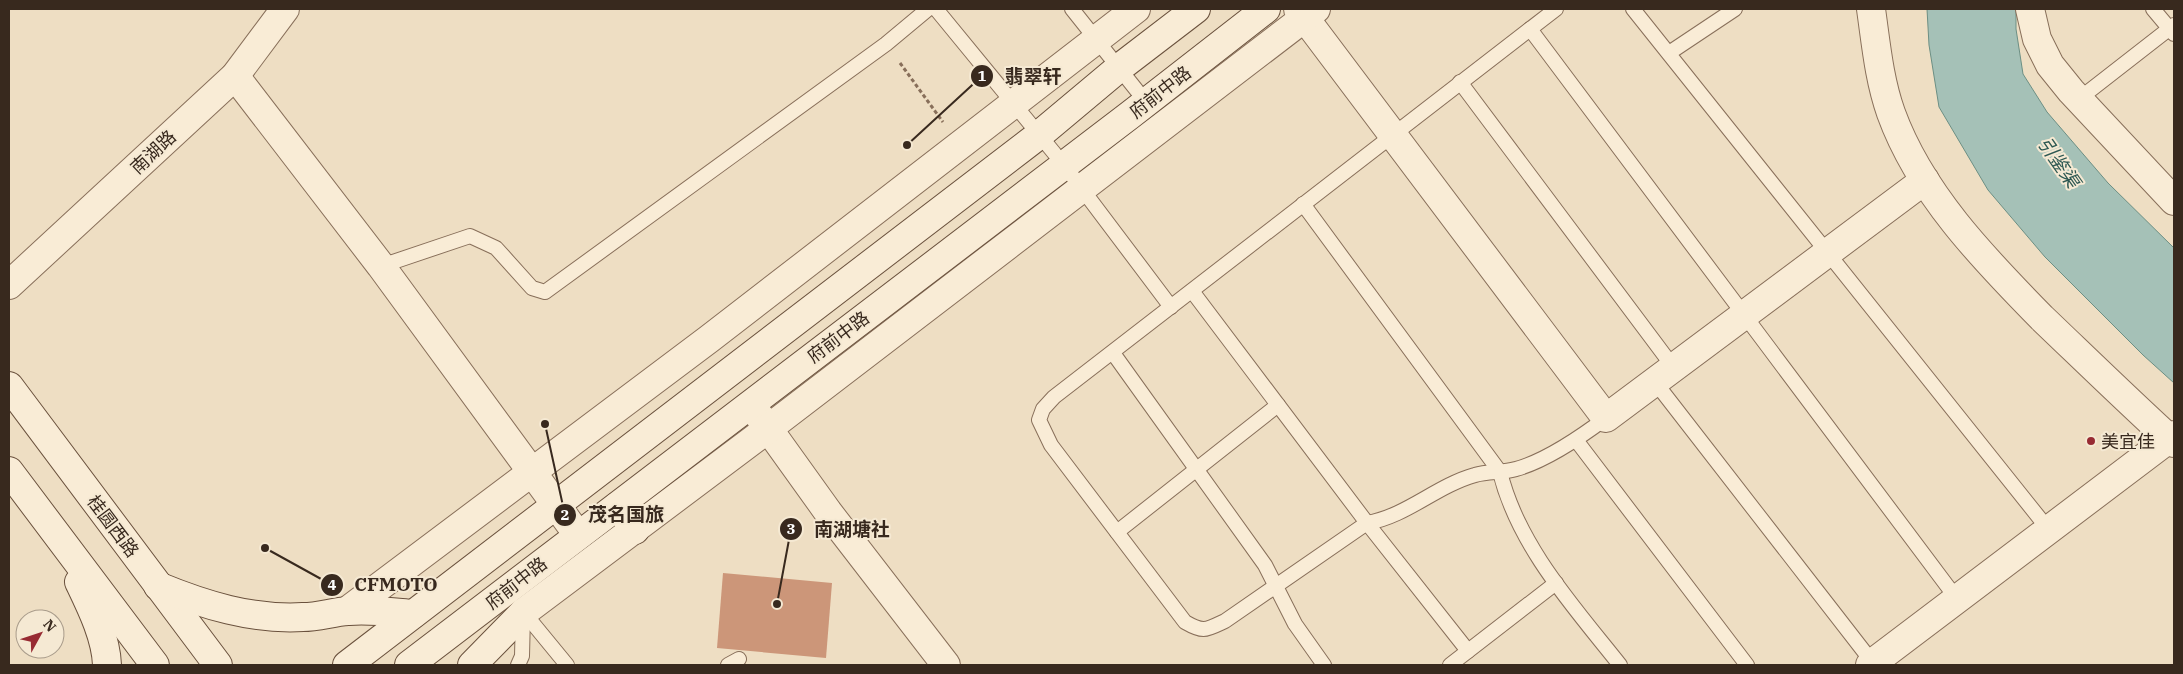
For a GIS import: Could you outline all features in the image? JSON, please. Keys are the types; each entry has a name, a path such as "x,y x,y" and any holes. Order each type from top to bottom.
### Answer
{"street":[{"name":"南湖路","path":"9,285 235,76 285,9"},
{"path":"347,611 960,146 1013,102 1136,9"},
{"path":"347,665 1039,135 1119,68 1196,9"},
{"name":"府前中路","path":"409,665 1064,166 1266,9"},
{"path":"1871,9 1879,72 1890,112 1906,149 1925,180 1964,235 2006,281 2100,374 2173,439 1871,664"},
{"path":"2030,9 2038,39 2050,65 2174,201"},
{"path":"472,665 524,612 635,530 1082,189 1306,12 1393,134 1606,418 1925,180"},
{"path":"235,76 381,266 578,535"},
{"name":"桂圆西路","path":"9,386 218,665"},
{"path":"750,404 828,512 946,665"},
{"path":"9,471 155,665"},
{"path":"618,506 635,530"},
{"path":"58,537 89,603 107,655 107,665"},
{"path":"158,586 222,610 262,616 303,617 347,611 378,610 413,614"}],"lane":[{"path":"381,266 470,236 496,248 532,288 545,292 886,44 928,9"},
{"path":"936,9 1064,166 1171,306"},
{"path":"1072,9 1146,102"},
{"path":"1556,9 1054,397 1043,409 1039,420 1051,445 1185,622 1198,629 1205,630 1225,621 1275,585 1367,524 1387,520 1474,475 1526,466 1576,440 1606,418"},
{"path":"1633,9 2049,530"},
{"path":"1669,54 1734,9"},
{"path":"2079,99 2173,29 2153,9"},
{"path":"1530,29 1958,599"},
{"path":"1460,82 1664,375 1871,664"},
{"path":"1303,204 1500,472 1511,508 1556,583 1620,665"},
{"path":"1192,291 1367,524 1468,651"},
{"path":"1113,353 1265,565 1295,624 1324,665"},
{"path":"1117,532 1278,406"},
{"path":"1576,440 1747,665"},
{"path":"1450,665 1556,583"},
{"path":"506,591 567,665"},
{"path":"518,665 522,656 524,612"}],"path":[{"path":"886,44 960,146"}],"water":[{"name":"引鉴渠","path":"1927,9 2016,9 2016,29 2023,74 2047,112 2108,183 2174,248 2174,383 2143,355 2045,257 1988,190 1939,107 1929,45"}],"building":[{"path":"723,573 832,583 826,658 717,648"}],"place":[{"name":"翡翠轩","path":"907,145"},
{"name":"茂名国旅","path":"545,424"},
{"name":"美宜佳","path":"2091,441"},
{"name":"CFMOTO","path":"265,548"},
{"name":"南湖塘社","path":"777,604"}]}
